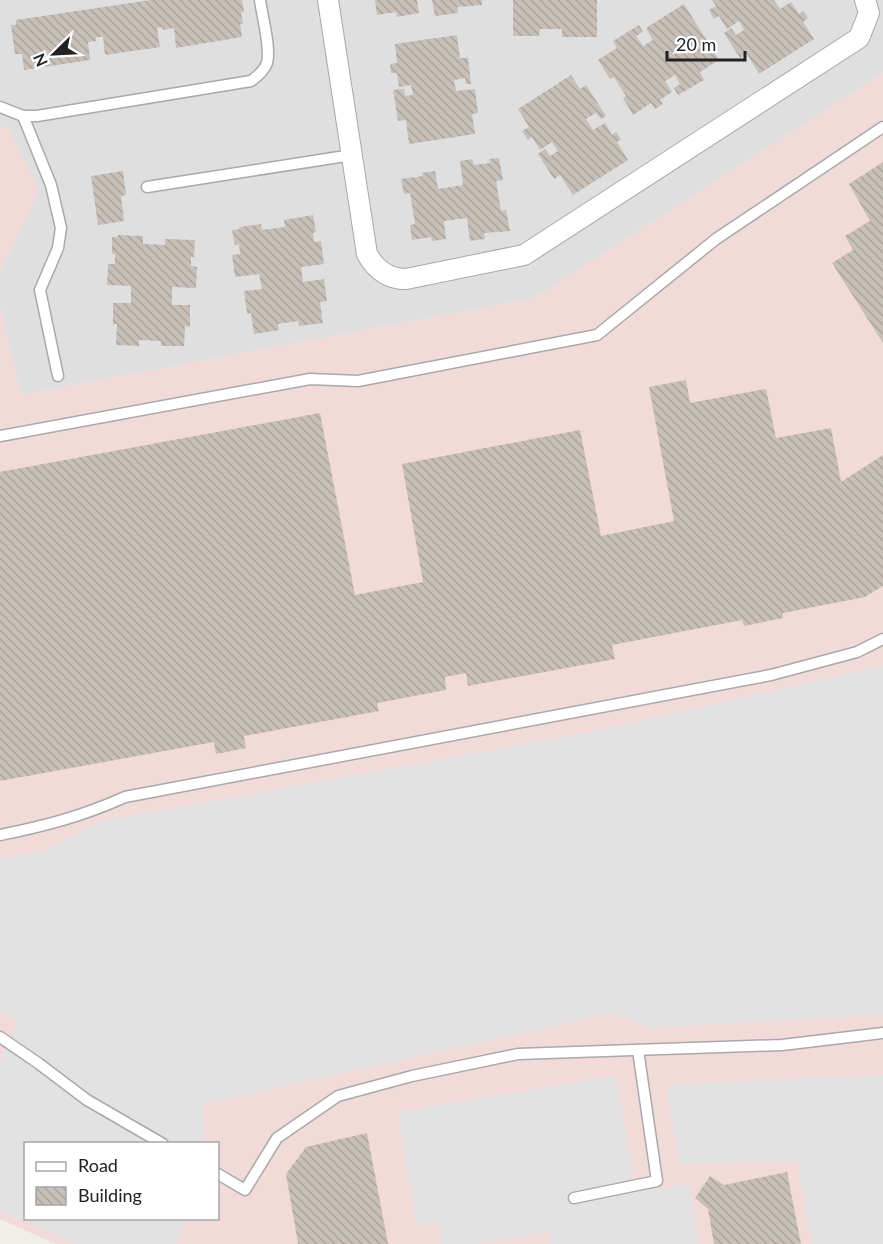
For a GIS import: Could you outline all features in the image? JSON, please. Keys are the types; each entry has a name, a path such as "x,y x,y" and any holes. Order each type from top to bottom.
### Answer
{"street":[{"path":"328,0 367,254 377,268 385,274 393,278 406,279 524,255 859,38 869,13 866,0"}],"lane":[{"path":"0,107 23,116 37,116 251,81 267,63 268,53 260,0"},
{"path":"23,116 51,185 61,228 57,248 40,290 58,376"},
{"path":"0,436 310,379 358,381 597,334 716,239 883,127"},
{"path":"147,187 352,155"},
{"path":"0,835 89,813 125,797 771,675 857,652 883,639"},
{"path":"219,1175 245,1190 277,1138 338,1096 412,1076 518,1054 782,1045 883,1033"},
{"path":"0,1037 87,1100 161,1142"},
{"path":"574,1198 657,1181 638,1050"}],"shaded area":[{"path":"0,0 883,0 883,73 535,298 21,395 0,307 0,271 39,190 8,129 0,126"},
{"path":"883,73 883,1244 56,1244 0,1219 0,307 21,395 535,298"},
{"path":"0,126 8,129 39,190 0,271"},
{"path":"883,666 883,1015 649,1028 612,1013 203,1104 205,1132 200,1142 24,1142 24,1220 188,1220 176,1244 77,1244 0,1211 0,1062 18,1021 0,1009 0,859 43,851 99,822 592,732"},
{"path":"883,1075 883,1244 812,1244 797,1161 680,1164 666,1085"},
{"path":"616,1076 636,1192 689,1184 699,1244 551,1244 549,1232 476,1244 442,1244 438,1222 417,1226 398,1112"}],"building":[{"path":"151,0 242,0 243,24 240,24 242,37 176,48 174,28 163,30 162,27 157,28 160,47 105,55 103,37 96,37 96,41 88,42 90,60 24,70 22,54 15,54 11,25 16,25 16,20"},
{"path":"375,0 417,0 419,13 397,17 396,12 377,15"},
{"path":"432,0 482,0 482,5 457,7 458,13 435,16"},
{"path":"513,0 597,0 597,37 562,37 562,29 540,29 539,36 513,36"},
{"path":"712,0 774,0 780,9 791,2 799,14 803,11 808,18 803,22 814,39 759,74 747,54 740,58 724,33 731,28 736,35 744,30 739,21 727,29 719,16 714,19 709,10 716,6"},
{"path":"684,4 719,60 700,72 704,80 678,95 674,88 680,84 675,75 665,81 672,92 660,100 663,104 655,109 651,103 633,115 623,98 626,96 614,77 610,79 598,60 617,48 613,41 639,25 643,32 636,36 643,46 653,40 646,28"},
{"path":"457,35 460,58 468,58 471,84 466,84 465,78 454,80 456,91 475,89 478,113 472,114 475,134 409,144 406,120 398,121 393,90 404,89 405,96 413,95 411,85 399,87 397,73 391,73 390,64 397,63 395,44"},
{"path":"571,75 580,89 586,85 606,116 601,119 596,113 586,119 593,130 605,123 612,135 616,132 621,139 617,142 628,160 573,195 560,175 554,179 538,154 545,149 550,156 558,151 552,142 540,150 532,137 528,140 522,131 529,127 518,109"},
{"path":"499,158 503,180 496,181 501,211 506,210 510,231 484,233 485,239 470,241 467,218 444,221 446,239 432,241 431,237 412,240 410,225 415,224 410,193 404,194 401,179 423,176 422,173 435,171 438,189 463,185 460,161 472,159 474,165 490,163 489,159"},
{"path":"883,162 883,343 832,263 853,250 845,236 870,221 849,184"},
{"path":"123,171 126,195 121,196 124,221 98,225 91,176"},
{"path":"313,215 316,232 313,233 314,242 321,241 324,264 301,267 303,282 324,279 327,301 320,302 323,323 299,326 298,321 278,324 279,330 254,334 251,313 247,314 244,291 262,289 259,274 235,277 232,255 240,254 239,244 235,245 232,230 261,224 262,230 285,227 284,220"},
{"path":"118,235 143,236 143,244 165,245 165,239 195,240 191,266 197,267 196,288 172,287 172,305 190,305 190,327 185,326 184,346 161,346 161,341 139,340 139,346 116,345 117,324 113,324 113,303 131,303 131,286 107,285 108,264 115,264 115,254 112,254 112,237 118,237"},
{"path":"686,380 690,403 766,389 776,438 831,428 841,482 883,455 883,586 865,597 783,613 783,618 744,626 742,620 612,645 615,659 468,686 466,673 445,677 446,690 377,703 379,711 244,736 246,748 216,754 214,742 0,781 0,472 320,413 355,595 423,582 402,464 580,430 601,536 674,521 649,387"},
{"path":"367,1133 388,1244 298,1244 286,1174 306,1147"},
{"path":"787,1172 801,1244 714,1244 708,1209 695,1198 710,1176 724,1185"}]}
